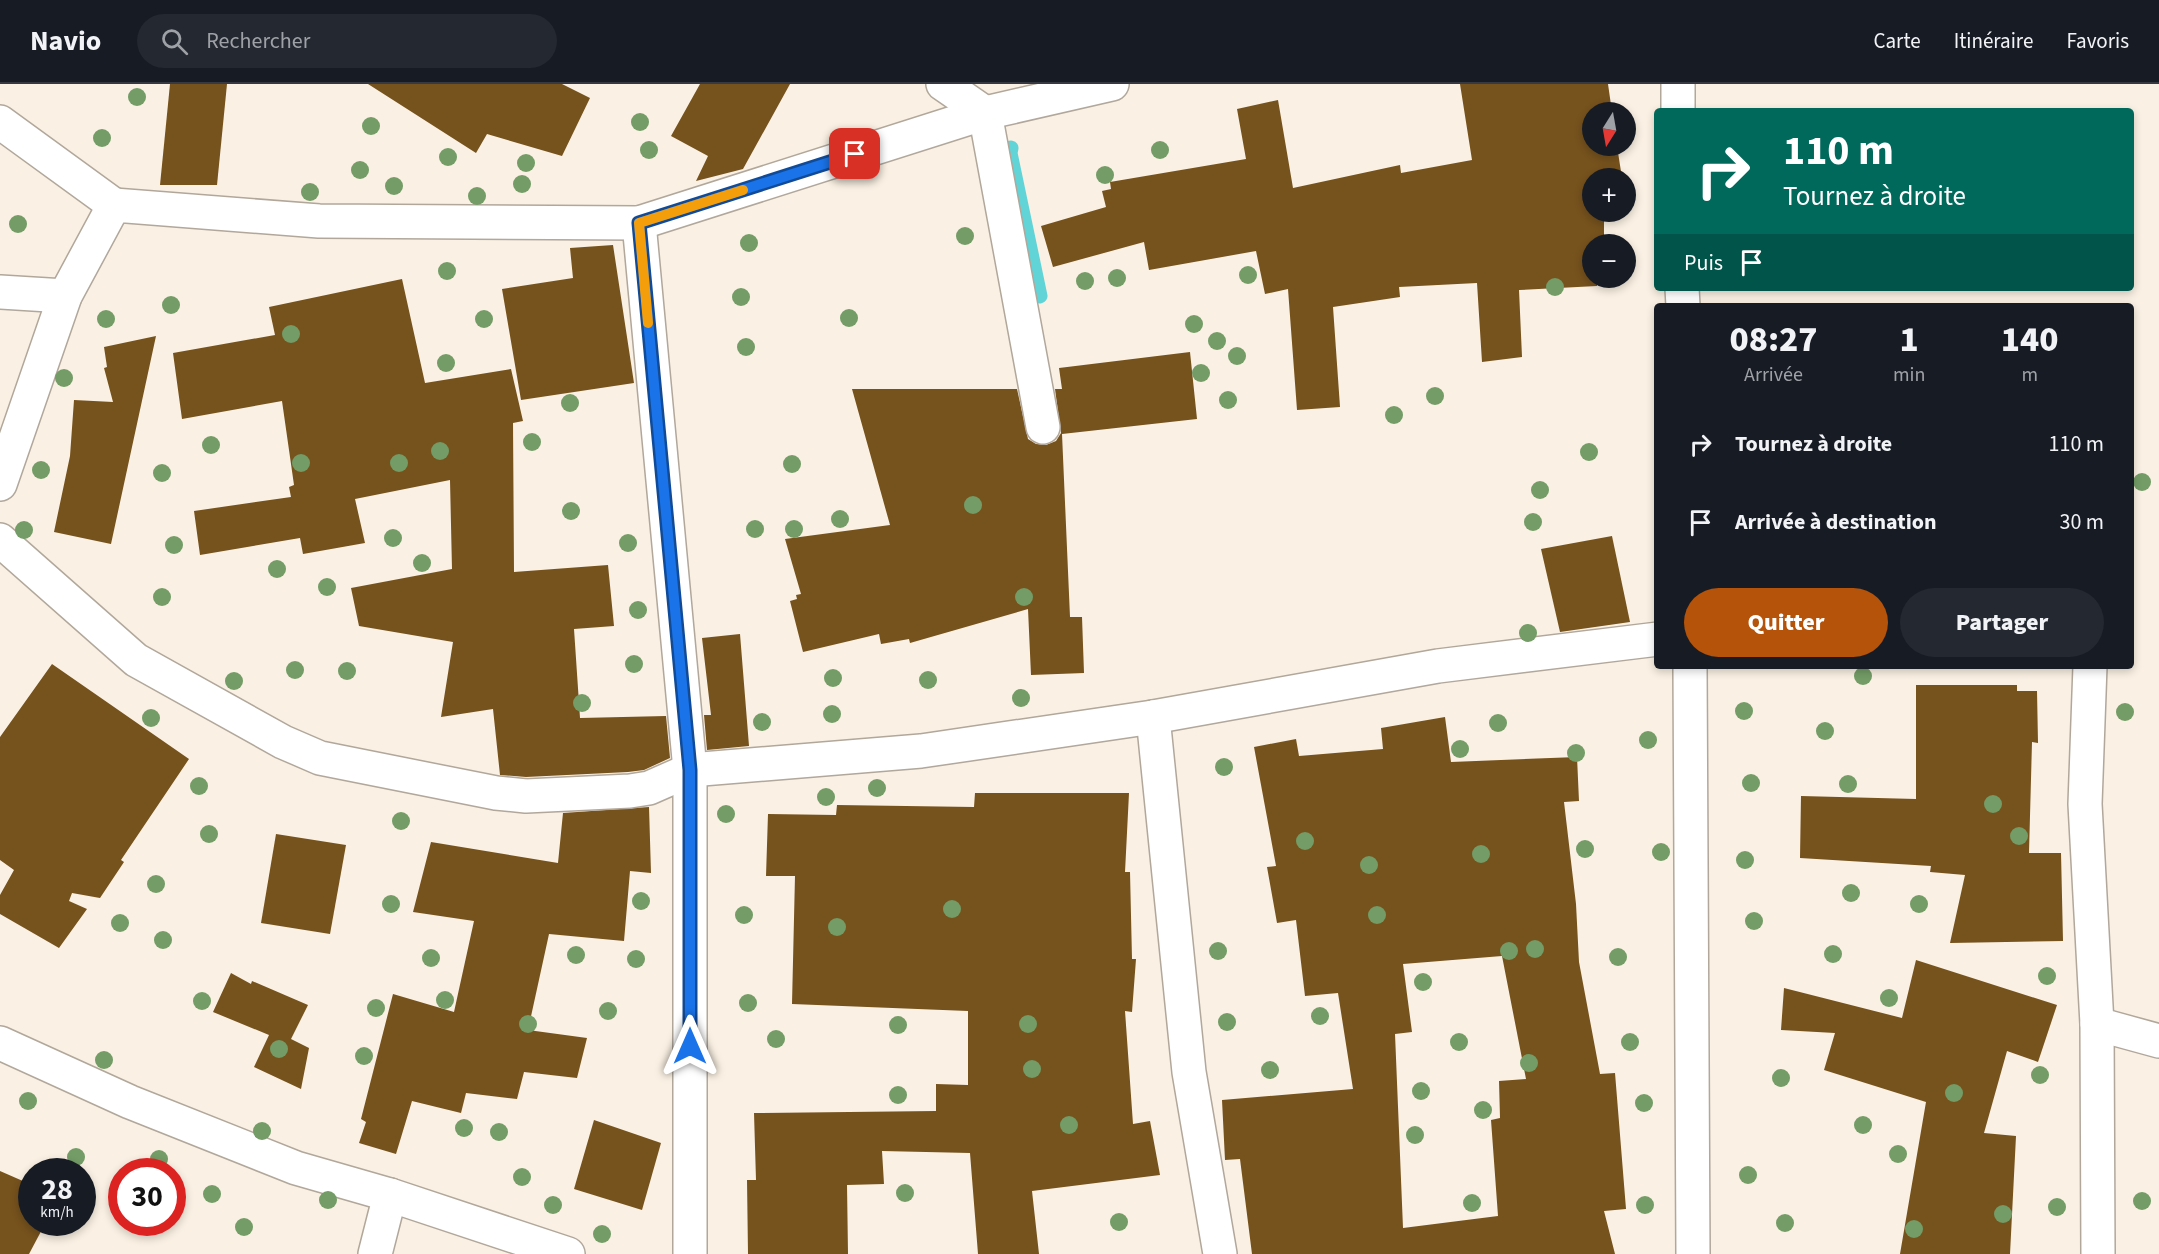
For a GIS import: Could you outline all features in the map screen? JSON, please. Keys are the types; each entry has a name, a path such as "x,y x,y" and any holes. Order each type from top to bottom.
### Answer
{"street":[{"path":"943,84 986,113 1043,427"},
{"path":"0,122 114,205 319,221 639,223 986,113 1112,84"},
{"path":"1678,84 1678,108"},
{"path":"0,484 65,296 114,205"},
{"path":"639,223 690,770 690,1254"},
{"path":"0,292 65,296"},
{"path":"0,540 136,660 283,742 320,758 496,793 526,796 630,791 649,788 690,770 921,750 1153,717 1438,666 1654,639"},
{"path":"1690,669 1693,1254"},
{"path":"2090,669 2085,804 2097,1024 2098,1254"},
{"path":"1153,717 1190,1072 1220,1254"},
{"path":"2097,1024 2159,1041"},
{"path":"0,1043 130,1102 296,1168 390,1195 568,1254"},
{"path":"375,1254 390,1195"}],"building":[{"path":"170,84 227,84 217,185 160,185"},
{"path":"368,84 562,84 590,98 562,156 487,134 476,153"},
{"path":"700,84 790,84 743,169 696,181 708,156 671,136"},
{"path":"1460,84 1608,84 1611,102 1582,102 1582,156 1619,156 1620,168 1582,168 1582,222 1604,222 1604,234 1582,234 1582,287 1519,290 1522,357 1482,362 1477,283 1399,287 1400,297 1333,307 1340,407 1297,410 1288,289 1265,294 1256,251 1149,270 1144,242 1053,267 1041,226 1106,207 1102,191 1111,189 1110,182 1246,159 1237,109 1278,100 1293,188 1400,165 1401,173 1472,160"},
{"path":"613,245 634,383 521,400 502,289 573,278 570,248"},
{"path":"402,279 425,383 511,369 523,421 513,423 514,572 608,565 614,626 574,629 580,718 666,716 670,758 644,770 628,772 526,777 500,775 493,709 441,717 453,642 359,626 351,588 452,569 450,480 355,499 365,543 303,554 300,538 200,555 194,511 291,497 289,487 294,485 282,401 182,419 173,353 275,335 269,307"},
{"path":"156,336 111,544 54,532 70,456 74,400 113,402 104,368 107,367 104,347"},
{"path":"1190,352 1197,419 1062,434 1070,617 1082,617 1084,673 1031,675 1028,609 910,643 909,639 881,644 879,634 803,652 790,601 797,599 796,595 801,594 785,539 890,525 852,389 1017,389 1028,439 1036,444 1046,445 1056,441 1061,433 1055,389 1062,389 1059,368"},
{"path":"1612,536 1630,622 1560,632 1541,549"},
{"path":"740,634 749,746 707,750 704,715 711,715 702,638"},
{"path":"52,664 189,759 121,860 124,862 100,898 72,893 69,901 87,909 59,948 0,914 0,895 14,870 0,860 0,737"},
{"path":"1916,685 2017,685 2017,691 2037,691 2038,743 2032,742 2029,853 2061,853 2063,941 1950,943 1965,875 1930,872 1931,866 1800,858 1801,796 1916,799"},
{"path":"1445,717 1451,762 1577,757 1579,801 1564,802 1576,904 1579,962 1600,1074 1615,1073 1626,1209 1604,1211 1615,1254 1252,1254 1240,1159 1225,1160 1222,1100 1353,1089 1338,993 1305,996 1296,920 1277,923 1267,867 1276,866 1254,747 1296,739 1299,756 1383,749 1381,728","holes":["1502,956 1526,1079 1499,1081 1500,1118 1491,1120 1498,1216 1403,1228 1395,1034 1412,1032 1403,964"]},
{"path":"975,793 1129,793 1125,872 1130,872 1132,959 1136,959 1132,1012 1125,1011 1133,1124 1150,1121 1160,1175 1032,1191 1039,1254 978,1254 970,1153 882,1151 884,1184 847,1185 848,1254 748,1254 747,1180 756,1180 754,1113 936,1111 936,1084 968,1085 968,1011 792,1004 795,876 766,876 768,814 836,815 837,805 974,807"},
{"path":"649,807 651,873 630,871 624,941 549,934 528,1030 587,1038 577,1078 524,1072 517,1099 466,1093 461,1113 412,1101 396,1154 359,1143 366,1122 361,1119 393,994 454,1012 474,921 413,912 431,842 558,863 563,813"},
{"path":"276,834 346,845 330,934 261,923"},
{"path":"1916,960 2057,1005 2038,1062 2007,1051 1984,1133 2016,1136 2010,1254 1900,1254 1926,1102 1824,1070 1835,1033 1781,1030 1784,988 1902,1018"},
{"path":"231,973 251,984 252,981 308,1005 291,1039 309,1048 301,1089 254,1067 269,1035 213,1012"},
{"path":"594,1120 661,1143 642,1210 574,1189"},
{"path":"0,1171 18,1179 18,1236 39,1236 29,1254 0,1254"}],"waterway":[{"path":"1011,148 1010,153 1040,296"}],"slow traffic":[{"path":"648,323 639,223 743,190"}],"route":[{"path":"690,1046 690,770 639,223 855,154"}]}
